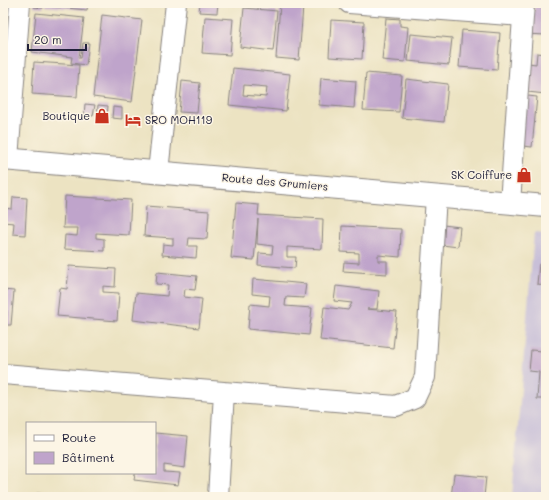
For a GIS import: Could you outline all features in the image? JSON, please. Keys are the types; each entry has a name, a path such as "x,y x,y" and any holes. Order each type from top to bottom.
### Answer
{"main road":[{"name":"Route des Grumiers","path":"6,159 546,206"}],"street":[{"path":"6,159 20,3"},
{"path":"158,172 176,3"},
{"path":"349,3 523,9 510,203"},
{"path":"3,374 396,406 415,398 425,377 436,196"},
{"path":"218,497 224,392"}],"shaded area":[{"path":"534,233 546,234 546,497 512,497"}],"building":[{"path":"34,3 44,3 43,8 34,7"},
{"path":"45,3 88,3 87,10 45,6"},
{"path":"121,3 142,3 142,6"},
{"path":"200,3 218,3 217,13 199,12"},
{"path":"534,3 546,3 546,35 525,34 527,12 534,12"},
{"path":"280,4 303,6 299,60 276,58"},
{"path":"244,8 277,11 273,51 240,47"},
{"path":"36,13 84,18 79,58 81,58 83,43 89,43 86,65 71,63 72,57 32,52"},
{"path":"102,15 142,20 132,102 93,97"},
{"path":"205,17 233,19 230,55 202,53"},
{"path":"386,18 400,19 400,26 408,27 405,62 382,60"},
{"path":"331,20 364,22 362,59 329,57"},
{"path":"462,30 500,33 497,70 459,67"},
{"path":"411,34 452,38 449,65 408,61"},
{"path":"537,53 546,54 546,94 518,91 521,62 536,64"},
{"path":"34,62 79,65 77,97 32,94"},
{"path":"233,68 290,74 286,111 229,105","holes":["244,85 267,87 266,97 243,95"]},
{"path":"366,73 402,76 399,112 363,110"},
{"path":"321,78 356,81 354,108 319,105"},
{"path":"406,79 448,84 444,122 402,118"},
{"path":"182,81 200,83 197,113 179,112"},
{"path":"519,95 537,97 532,147 514,145"},
{"path":"85,104 95,105 93,116 84,115"},
{"path":"98,105 108,106 107,117 97,116"},
{"path":"113,107 122,108 122,119 112,118"},
{"path":"65,196 131,200 129,235 96,233 96,238 104,239 104,251 64,249 65,235 77,236 78,228 63,228"},
{"path":"13,197 27,198 25,235 13,234 14,223 3,222 3,208 12,209"},
{"path":"236,203 259,205 258,215 323,219 322,249 287,247 287,257 296,257 295,268 258,265 259,253 272,254 273,246 257,244 258,219 254,260 231,258"},
{"path":"146,206 209,211 207,239 189,238 188,246 197,246 196,258 162,255 163,244 173,245 173,238 144,236"},
{"path":"443,225 460,227 458,247 442,245"},
{"path":"342,226 401,229 400,257 378,255 378,261 387,261 387,274 343,271 344,262 359,263 359,253 341,252"},
{"path":"539,264 546,264 546,285 537,284"},
{"path":"69,266 116,269 115,287 103,286 103,292 119,293 117,321 57,316 60,288 67,289"},
{"path":"157,272 197,276 195,290 185,289 184,297 202,299 199,328 133,320 136,293 167,296 168,285 156,284"},
{"path":"253,279 306,284 304,298 286,297 285,306 312,308 309,335 248,329 250,304 269,306 270,296 252,294"},
{"path":"336,286 379,291 377,309 367,309 397,312 393,348 320,340 324,307 348,310 352,303 334,301"},
{"path":"3,290 14,291 11,325 6,325 7,311 3,310"},
{"path":"543,329 546,329 546,399 537,399 539,372 529,371 531,350 542,351"},
{"path":"156,433 188,436 185,468 164,465 164,472 180,473 178,485 134,480 135,474 156,474"},
{"path":"454,474 486,477 484,497 451,497"},
{"path":"37,493 66,496 66,497 37,497"}],"place":[{"name":"Boutique","path":"102,116"},
{"name":"SRO MOH119","path":"133,120"},
{"name":"SK Coiffure","path":"524,175"}]}
